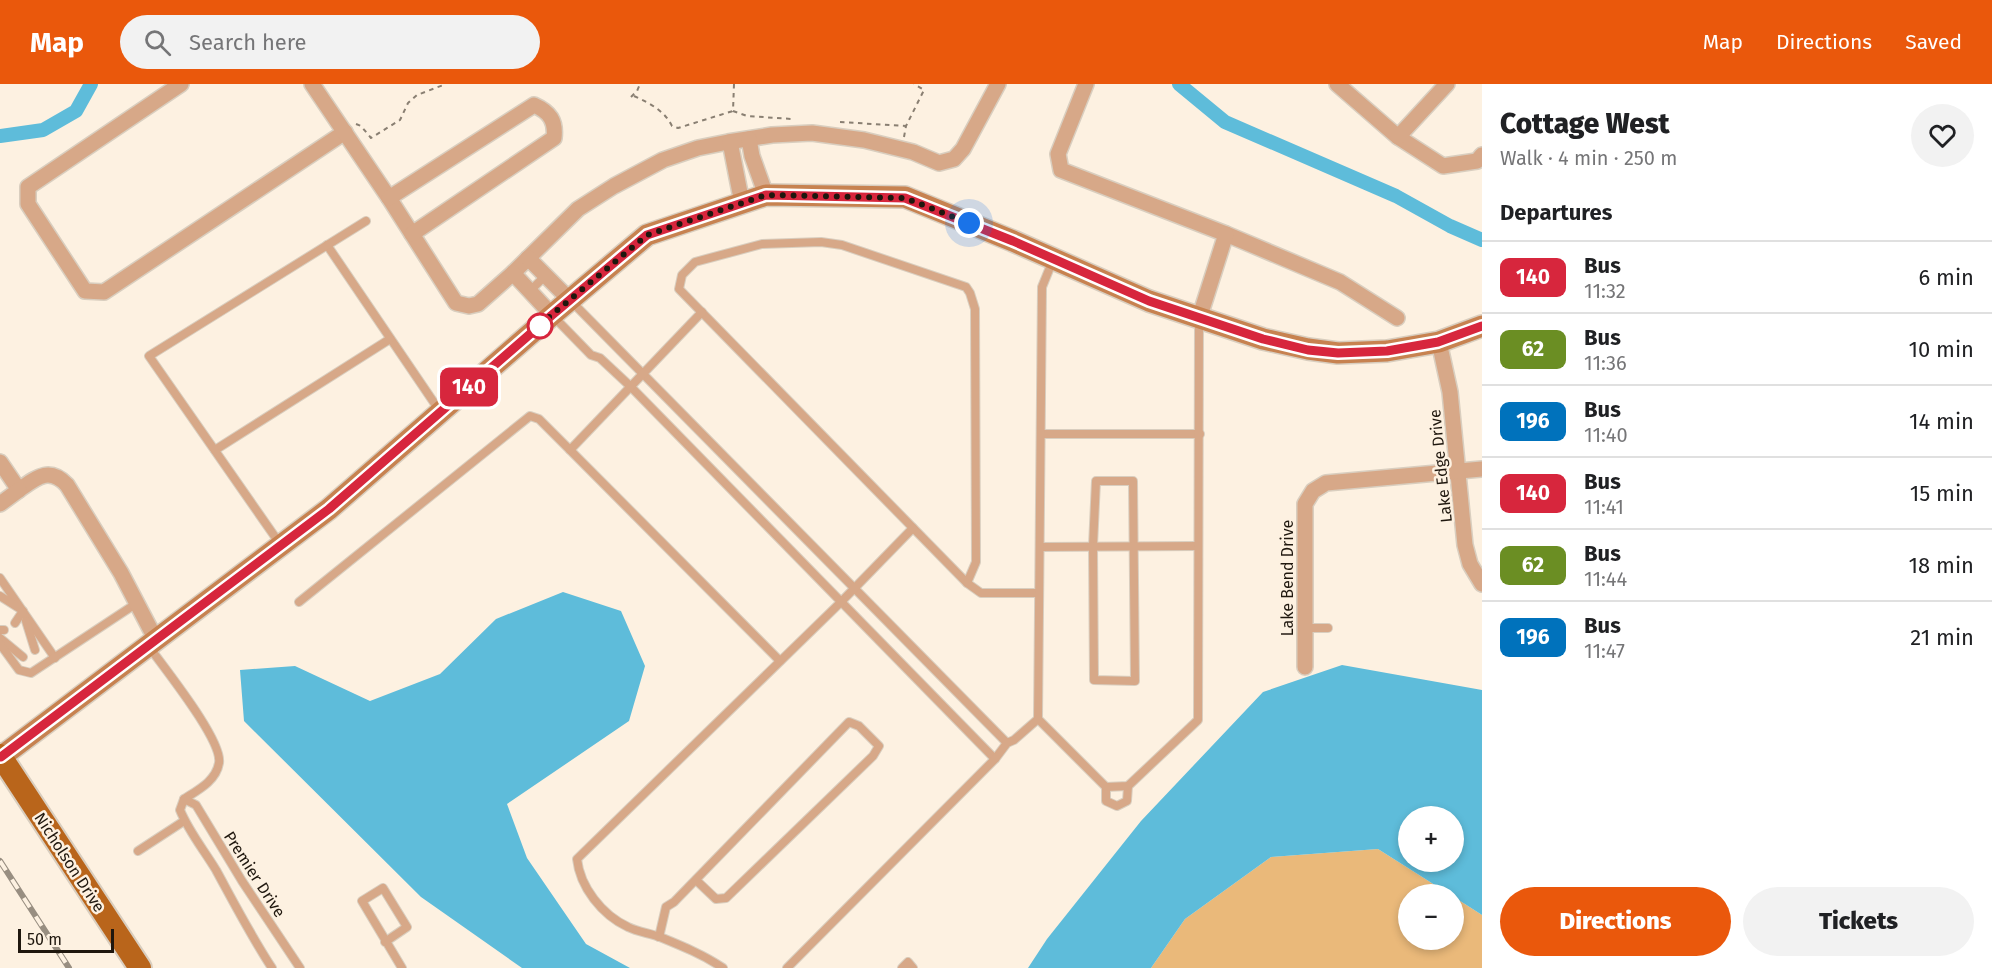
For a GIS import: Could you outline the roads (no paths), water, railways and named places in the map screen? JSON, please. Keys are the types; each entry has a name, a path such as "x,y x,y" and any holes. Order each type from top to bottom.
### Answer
{"main road":[{"name":"Nicholson Drive","path":"1,756 140,968"}],"street":[{"path":"181,84 27,187 28,204 85,291 104,292 345,132"},
{"path":"312,84 456,303 469,306 478,303 513,273 578,209 614,186 663,160 698,148 730,142 772,135 812,133 864,140 903,149 939,163 954,159 963,149 998,84"},
{"path":"1086,84 1058,154 1060,170 1226,234 1340,282 1397,318"},
{"path":"1337,84 1398,137 1443,166 1477,161 1482,156"},
{"path":"1398,137 1446,84"},
{"path":"389,198 534,105 546,110 551,117 555,124 554,138 412,234"},
{"path":"749,139 755,165 766,195"},
{"path":"730,142 742,203"},
{"path":"1,756 329,509 647,235 766,195 905,198 1149,301 1263,339 1308,350 1338,353 1387,351 1438,342 1482,326"},
{"path":"1199,319 1226,234"},
{"path":"528,258 570,300"},
{"path":"513,273 552,315"},
{"name":"Lake Edge Drive","path":"1438,342 1450,392 1465,545 1470,564 1482,584"},
{"path":"0,462 19,490"},
{"path":"1459,471 1482,469"},
{"name":"Lake Bend Drive","path":"1305,667 1305,504 1313,491 1326,483 1459,471"},
{"path":"0,504 42,476 56,476 64,482 122,573 152,643"}],"lane":[{"path":"735,168 755,165"},
{"path":"281,545 149,356 366,220"},
{"path":"967,583 976,562 976,539 975,309 966,287 842,245 821,242 762,244 695,262 682,274 680,289 967,583 981,593 1040,593"},
{"path":"327,245 440,412"},
{"path":"1053,259 1042,287 1038,719 1106,787 1106,801 1117,806 1127,801 1128,786"},
{"path":"531,290 545,276"},
{"path":"570,300 1007,743"},
{"path":"570,450 702,312"},
{"path":"552,315 591,355 600,358 630,386 995,759"},
{"path":"1106,787 1128,786 1198,720 1199,319"},
{"path":"215,450 390,339"},
{"path":"299,602 530,416 539,419 780,661"},
{"path":"1041,434 1200,434"},
{"path":"1096,481 1133,481 1135,681 1094,680 1093,546 1096,481"},
{"path":"723,968 708,958 627,927 603,910 584,884 578,872 577,859 841,602 913,528"},
{"path":"1040,547 1198,546"},
{"path":"0,578 55,658"},
{"path":"0,596 22,611 35,650"},
{"path":"0,644 19,670 31,674 136,603"},
{"path":"6,606 22,611"},
{"path":"15,623 22,611"},
{"path":"22,611 24,636"},
{"path":"1305,628 1328,628"},
{"path":"1,633 13,643"},
{"path":"1,633 22,657"},
{"path":"138,851 184,820 180,810 184,799 202,788 215,775 219,763 219,752 152,643"},
{"path":"787,968 995,759 1007,743 1014,740 1038,719"},
{"path":"658,937 666,907 675,902 696,880 849,722 859,726 879,746 873,756 726,898 716,899 696,880"},
{"name":"Premier Drive","path":"184,799 196,805 242,881 300,968"},
{"name":"Premier Drive","path":"184,820 215,868 253,939 272,968"},
{"path":"385,942 407,927 383,888 362,901 385,942 402,968"},
{"path":"902,968 908,962 914,968"}],"water":[{"path":"563,592 621,611 645,666 629,721 507,804 527,858 586,944 630,968 522,968 421,897 244,721 240,670 295,666 370,701 440,674 496,619"},
{"path":"1342,665 1482,690 1482,915 1464,903 1464,884 1433,884 1414,872 1464,872 1464,806 1398,806 1398,862 1378,849 1271,857 1185,919 1151,968 1028,968 1047,939 1141,821 1263,692"}],"waterway":[{"path":"0,136 43,130 76,111 91,84"},
{"path":"1179,84 1225,122 1396,196 1450,226 1482,240"}],"railway":[{"path":"0,861 69,968"}]}
